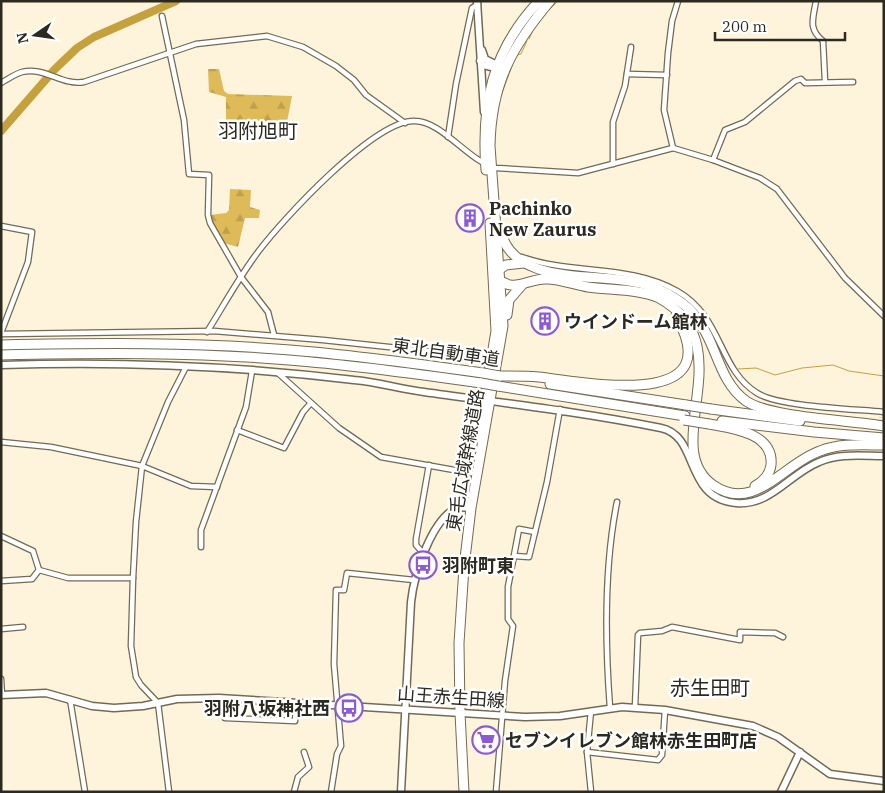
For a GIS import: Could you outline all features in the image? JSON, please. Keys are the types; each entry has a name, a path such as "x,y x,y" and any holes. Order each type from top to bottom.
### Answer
{"highway":[{"name":"東毛広域幹線道路","path":"468,508 488,399 496,331 498,275 495,211 484,120 499,68 517,29 540,1"},
{"name":"東毛広域幹線道路","path":"458,792 455,624 471,473 501,348 503,326 489,166 492,117 499,68 550,1"},
{"path":"495,211 505,245 511,254 524,263"},
{"path":"881,452 850,445 821,450 797,462 766,486 745,494 728,493 715,487 699,468 694,448 700,368 697,344 684,318 653,296 589,287 551,279 539,279 522,285 511,286 498,275 511,263 524,263 554,272 650,286 681,304 697,317 728,380 746,401 772,411 883,419"},
{"path":"501,348 506,339 509,300 522,285"},
{"path":"681,304 699,336 704,360 698,433 703,465 710,477 728,488 747,489 763,480 770,470 770,457 761,441 738,429 709,422"},
{"path":"500,376 536,377 633,386 667,381 681,371 688,353 684,331 671,308"},
{"name":"東北自動車道","path":"1,345 160,344 273,348 377,359 482,378 498,386 709,422 884,438"},
{"name":"東北自動車道","path":"1,355 237,356 482,378 500,376 787,419 883,419"},
{"name":"東毛広域幹線道路","path":"457,713 464,792"}],"street":[{"path":"673,148 664,115 671,28 678,1"},
{"path":"816,1 813,29 816,36 823,41 825,81"},
{"path":"477,3 484,120"},
{"path":"448,137 470,14 477,3"},
{"path":"162,16 184,120 189,174 209,175 210,223 241,277 268,312 274,335"},
{"path":"479,30 485,59 499,68"},
{"path":"1,83 21,72 34,70 69,82 84,82 196,44 215,40 267,36 303,47 348,75 366,95 404,123"},
{"path":"613,164 613,122 628,74 631,48"},
{"path":"480,61 483,65 499,68"},
{"path":"628,74 667,75"},
{"path":"713,160 725,130 745,122 791,84 801,79 805,83 825,81 853,82"},
{"path":"207,332 241,277 278,227 304,200 374,137 404,123 421,121 448,137 489,166 578,173 673,148 713,160 760,178 777,188 844,278 884,316"},
{"path":"1,226 32,232 28,262 1,334 207,332 274,335 492,358"},
{"path":"515,252 544,263 643,278 678,291 708,319 742,381 765,397 883,419"},
{"path":"1,365 68,364 278,372 356,380 421,392 560,409 673,432 686,448 697,478 706,489 726,501 735,503 765,498 801,472 827,459 881,452"},
{"path":"169,792 158,703 141,686 136,678 131,646 133,578 138,495 142,466 171,395 186,367"},
{"path":"201,547 201,530 246,406 252,371"},
{"path":"278,372 310,404 339,428 381,457 471,473"},
{"path":"237,430 284,448 303,412 310,404"},
{"path":"514,556 529,558 547,482 560,409"},
{"path":"1,442 51,447 142,466 182,483 217,487"},
{"path":"423,553 416,545 416,539 428,465"},
{"path":"610,708 607,609 612,526 617,502"},
{"path":"401,792 411,602 414,580 423,553 448,515 455,509 468,508"},
{"path":"496,792 502,717 514,626 508,619 508,587 519,529 535,532"},
{"path":"1,536 33,551 39,570"},
{"path":"39,570 68,578 133,578"},
{"path":"1,581 32,579 39,570"},
{"path":"331,792 337,754 341,746 336,704 336,590 344,590 347,573 414,580"},
{"path":"1,629 23,627"},
{"path":"635,707 638,635 640,633 662,631 672,627 740,640 740,632 775,633 783,637"},
{"path":"1,679 2,695"},
{"name":"山王赤生田線","path":"2,695 46,693 92,706 114,708 177,699 219,698 336,704 502,717 560,716 610,708 635,707 665,710 753,726 778,736 830,774 884,781"},
{"path":"70,699 85,792"},
{"path":"224,718 295,721 296,702"},
{"path":"587,752 658,760 662,755 665,710"},
{"path":"591,792 587,752 592,711"},
{"path":"294,792 298,777 308,767 304,752"},
{"path":"781,792 800,752"}],"green space":[{"path":"208,69 219,69 224,91 228,94 292,96 287,122 243,121 241,128 226,128 226,97 209,92"},
{"path":"230,189 251,190 250,207 260,210 259,218 245,218 238,247 223,243 211,222 210,215 226,213 229,210"}],"waterway":[{"path":"1,131 55,69 77,48 94,37 176,1"},
{"path":"546,13 557,2"},
{"path":"529,39 534,28"},
{"path":"517,55 521,54 527,41"},
{"path":"502,93 514,61"},
{"path":"738,369 756,368 775,375 802,368 833,365 849,371 884,376"}],"tunnel":[{"path":"879,450 881,417"}],"place":[{"name":"Pachinko New Zaurus","path":"470,218"},
{"name":"ウインドーム館林","path":"545,321"},
{"name":"羽附町東","path":"423,565"},
{"name":"羽附八坂神社西","path":"349,708"},
{"name":"セブンイレブン館林赤生田町店","path":"486,740"}],"district":[{"name":"羽附旭町","path":"258,130"},
{"name":"赤生田町","path":"710,687"}]}
